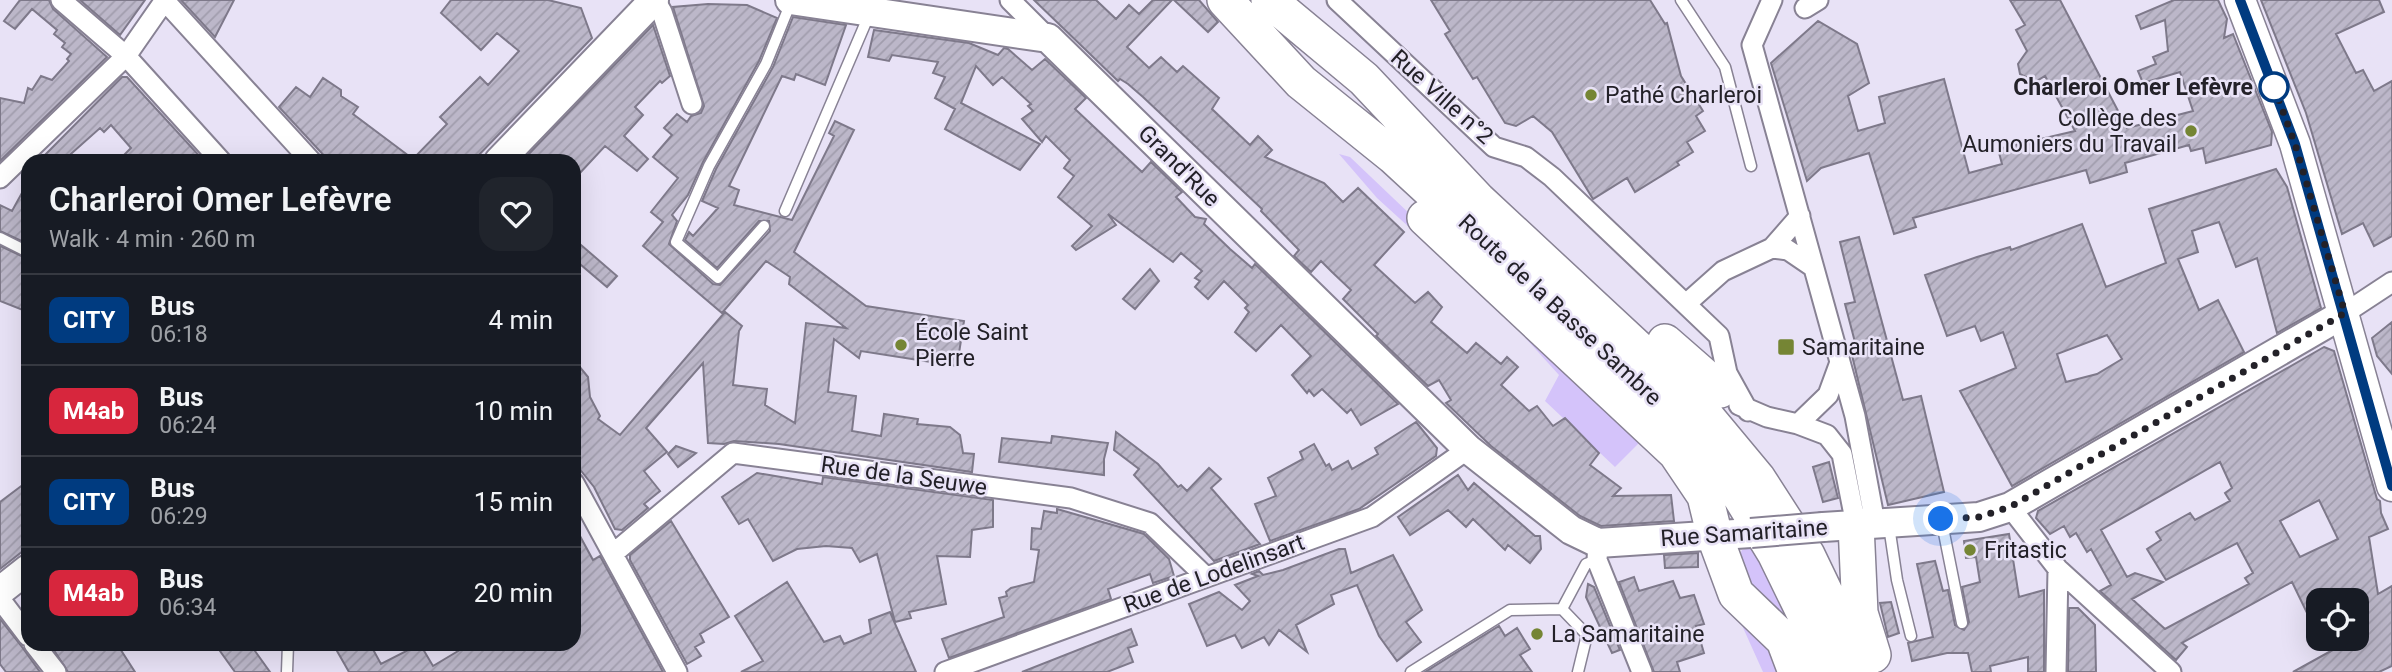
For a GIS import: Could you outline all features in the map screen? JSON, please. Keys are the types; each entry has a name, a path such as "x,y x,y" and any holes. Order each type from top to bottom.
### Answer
{"highway":[{"name":"Route de la Basse Sambre","path":"1225,0 1301,82 1393,156 1675,416 1734,486 1775,553 1815,635 1827,672"},
{"name":"Route de la Basse Sambre","path":"1269,0 1364,79 1478,200 1689,396 1758,479 1807,555 1832,607 1855,672"},
{"path":"1364,79 1411,105 1720,390"},
{"path":"1301,82 1349,145 1676,453 1705,496 1715,537 1736,594 1784,640 1796,672"},
{"path":"1861,524 1860,612 1878,672"}],"main road":[{"path":"2240,0 2295,144 2392,486"}],"street":[{"path":"61,0 126,56 215,154"},
{"path":"25,154 126,56 165,0 306,154"},
{"path":"506,154 654,0 662,12 692,104"},
{"path":"791,0 1048,38"},
{"path":"1010,0 1048,38"},
{"name":"Rue Ville n°2","path":"1338,0 1494,147 1526,157 1552,177 1687,303 1719,336 1727,373 1748,411"},
{"path":"1772,0 1752,45 1855,416 1861,524"},
{"name":"Grand'Rue","path":"1048,38 1468,449 1598,552"},
{"path":"0,178 21,158"},
{"path":"1687,303 1723,271 1772,247 1800,216"},
{"path":"1772,247 1788,250 1813,267"},
{"path":"2345,313 2392,282"},
{"name":"Rue Samaritaine","path":"1598,552 1751,533 1979,517 2010,507 2345,313"},
{"path":"1798,424 1828,395 1839,365"},
{"path":"1720,390 1748,411 1827,435 1842,454 1861,524"},
{"name":"Rue de Lodelinsart","path":"945,672 1372,517 1468,449"},
{"name":"Rue de la Seuwe","path":"614,553 733,453 1071,498 1150,523 1206,577"},
{"path":"581,495 677,672"},
{"path":"2010,507 2058,569 2171,672"},
{"path":"1598,552 1642,672"},
{"path":"2056,672 2058,569"},
{"path":"0,591 21,574"},
{"path":"0,598 21,626"},
{"path":"39,651 55,672"}],"lane":[{"path":"764,226 718,278 676,242 709,166 766,64 791,0"},
{"path":"1681,0 1725,67 1751,166"},
{"path":"785,211 870,11"},
{"path":"0,238 21,248"},
{"path":"1941,519 1962,623"},
{"path":"1861,524 1897,580 1911,636"},
{"path":"1562,608 1586,564 1598,552"},
{"path":"1411,672 1510,610 1562,608 1587,635 1578,672"},
{"path":"287,672 288,651"}],"shaded area":[{"path":"1339,154 1350,157 1663,455 1675,477 1639,443 1615,467 1545,401 1559,375 1499,309 1377,198"},
{"path":"1757,546 1799,630 1748,591 1737,561 1742,550"},
{"path":"1731,601 1787,672 1763,672"}],"building":[{"path":"20,0 49,0 53,9 107,57 0,161 0,98 24,103 28,88 32,90 41,76 52,80 69,61 67,59 71,54 62,47 65,43 54,34 57,30 32,9 15,29 4,21"},
{"path":"80,0 145,0 120,35"},
{"path":"181,0 234,0 215,37"},
{"path":"451,0 548,0 581,8 592,38 480,154 418,154 447,124 440,117 480,77 488,85 519,51 497,33 481,50 441,13"},
{"path":"1034,0 1096,0 1116,19 1129,5 1139,14 1153,0 1172,0 1127,47 1149,68 1161,57 1177,72 1183,66 1219,98 1212,109 1250,145 1258,136 1272,150 1265,157 1324,183 1343,202 1358,188 1404,232 1374,265 1415,303 1428,292 1442,307 1431,322 1467,353 1476,343 1501,364 1507,357 1518,367 1501,385 1529,411 1537,406 1553,426 1565,418 1599,453 1590,465 1621,488 1613,496 1671,495 1674,521 1601,526 1580,516 1491,446 1446,403 1451,400 1439,380 1428,386 1376,336 1378,334 1343,299 1351,290 1321,261 1311,272 1294,256 1299,250 1262,209 1143,97 1128,84 1120,79 1118,81"},
{"path":"1174,0 1199,0 1218,22 1208,32"},
{"name":"Pathé Charleroi","path":"1431,0 1650,0 1665,24 1667,23 1681,76 1703,111 1696,116 1705,131 1687,142 1693,152 1677,162 1679,165 1635,192 1627,178 1593,199 1552,132 1533,116 1516,126 1505,123 1477,77 1473,79 1445,34 1450,31"},
{"path":"2010,0 2060,0 2127,128 2193,111 2180,72 2143,83 2138,71 2156,64 2153,57 2168,51 2165,20 2141,29 2136,16 2174,0 2218,0 2227,19 2224,38 2233,34 2272,132 2271,145 2206,163 2203,148 2191,151 2189,145 2125,163 2127,172 2090,183 2086,170 1913,218 1916,227 1894,234 1869,153 1821,168 1807,181 1771,63 1818,21 1857,44 1869,83 1848,96 1858,131 1885,123 1879,97 1944,79 1969,173 2002,164 1998,149 2075,131 2045,76 2035,82 2020,74 2018,64 2027,51 2016,30 2025,25"},
{"path":"2261,0 2379,0 2384,12 2336,34 2356,73 2363,70 2374,91 2392,81 2392,236 2374,246 2363,223 2342,234 2306,113"},
{"path":"747,5 777,18 759,61 703,162 688,195 672,215 677,221 669,244 713,284 720,285 770,231 769,221 759,221 717,268 685,240 689,232 693,236 718,208 702,201 716,169 773,67 793,17 846,25 825,85 796,74 794,80 782,76 729,186 739,190 734,205 792,220 834,136 829,133 835,121 854,130 794,252 866,306 964,321 957,366 861,351 859,358 834,339 828,392 856,396 852,431 881,436 884,414 918,419 917,424 950,427 960,435 963,453 974,454 972,472 779,444 734,441 724,444 708,443 703,363 646,428 667,452 644,471 660,491 644,504 648,508 622,530 615,529 594,487 581,471 581,368 588,377 590,397 600,416 598,419 620,435 725,312 742,326 739,331 733,385 767,389 765,405 795,423 806,323 846,328 789,284 790,277 766,261 722,313 643,246 663,222 651,212 678,178 653,157 672,135 664,128 677,114 687,122 691,116 701,113 704,106 673,7"},
{"path":"653,25 670,76 662,83 660,81 635,107 643,115 624,136 648,159 637,171 605,146 581,172 581,154 529,154"},
{"path":"874,30 969,43 998,55 1004,48 1008,49 1032,70 1045,59 1086,98 1075,109 1142,172 1151,162 1182,192 1176,197 1195,217 1206,219 1204,224 1230,249 1252,268 1255,264 1398,404 1361,425 1351,409 1347,413 1322,389 1314,396 1309,390 1307,393 1292,375 1311,356 1281,325 1256,351 1235,332 1249,312 1245,308 1248,305 1224,281 1208,299 1195,287 1200,281 1195,278 1202,271 1181,253 1173,262 1108,214 1116,225 1076,250 1072,246 1092,226 1058,197 1074,176 1064,168 1070,160 1046,136 1042,142 1022,119 1033,111 1028,106 1031,104 1002,77 993,85 976,66 961,103 1040,144 1020,170 945,129 955,109 935,98 945,77 933,73 938,62 892,55 889,61 868,57"},
{"path":"122,77 127,77 198,154 125,154 131,148 111,125 104,132 100,128 71,154 46,154"},
{"path":"323,78 341,90 341,96 358,107 353,114 406,154 323,154 279,107 296,87 310,97"},
{"path":"2276,169 2287,187 2321,308 2277,333 2257,258 2236,267 2219,222 2192,231 2198,252 2178,259 2199,310 2218,300 2244,352 2012,486 1960,391 2016,368 2003,332 1981,341 1975,326 1947,336 1925,275 2010,247 2011,250 2082,224 2106,287 2166,263 2149,209","holes":["2107,335 2122,359 2097,374 2066,382 2057,354"]},
{"path":"21,195 21,241 0,231 0,205 12,211"},
{"path":"1859,237 1903,400 1921,396 1944,492 1888,505 1850,347 1856,346 1845,304 1855,302 1840,242"},
{"path":"581,245 617,276 607,287 581,265"},
{"path":"0,246 21,256 21,309 0,301"},
{"path":"1150,269 1159,281 1135,309 1123,299"},
{"path":"2392,322 2392,374 2377,356 2372,338"},
{"path":"2324,347 2334,351 2388,529 2369,537 2378,594 2392,586 2392,666 2379,672 2293,672 2331,651 2369,651 2369,588 2306,588 2306,611 2292,582 2182,643 2187,647 2176,660 2100,591 2111,585 2091,549 2087,552 2076,533 2070,537 2064,526 2050,534 2036,518 2038,511","holes":["2220,462 2232,488 2225,493 2230,501 2195,520 2190,513 2156,532 2161,540 2147,549 2166,580 2237,543 2253,573 2245,578 2249,584 2165,629 2132,599 2163,582 2135,573 2127,577 2101,530","2319,500 2338,539 2300,557 2280,521"]},
{"path":"1416,422 1437,448 1436,456 1359,509 1270,541 1255,504 1276,496 1268,478 1303,459 1300,452 1314,444 1326,466 1329,464 1332,470 1348,461 1352,469 1378,454 1375,448"},
{"path":"1116,432 1158,464 1178,487 1181,485 1187,491 1209,468 1221,479 1211,488 1260,544 1214,561 1134,475 1139,469 1114,450"},
{"path":"1052,436 1108,443 1104,475 999,462 1002,438 1051,443"},
{"path":"676,446 696,453 678,467 668,454"},
{"path":"1829,462 1838,498 1823,502 1813,467"},
{"path":"757,473 822,484 823,477 993,500 993,527 972,530 970,557 937,556 946,604 909,612 911,618 895,622 877,554 860,562 852,548 826,546 797,549 773,561 748,519 739,524 722,497"},
{"path":"1458,475 1468,490 1474,483 1535,536 1540,536 1541,549 1530,563 1508,545 1505,550 1473,519 1466,527 1448,510 1410,535 1398,517"},
{"path":"21,486 21,552 0,569 0,502"},
{"path":"1057,509 1144,534 1169,559 1174,576 1153,583 1150,574 1108,589 1111,599 949,658 942,639 1004,617 999,598 1007,596 1006,592 1011,588 1034,582 1039,550 1031,549 1032,528 1041,529 1044,511 1057,513"},
{"path":"671,521 729,617 700,634 704,642 695,647 701,656 687,664 630,560 630,555"},
{"path":"2009,534 2019,597 2044,590 2044,672 2028,672 2028,657 1990,666 1991,672 1972,672 1968,653 1947,653 1912,661 1908,643 1933,637 1917,564 1935,561 1943,591 1948,590 1955,625 1964,630 1969,622 1962,587 1980,582 1976,557 1966,558 1964,541"},
{"path":"581,538 593,560 600,556 663,672 349,672 337,651 374,651 381,664 406,651 424,651 433,666 458,651 581,651"},
{"path":"1345,549 1351,573 1393,555 1422,610 1406,622 1421,642 1397,661 1379,636 1357,585 1331,595 1334,604 1296,625 1307,652 1279,630 1269,645 1264,637 1242,648 1235,635 1207,646 1189,604 1219,592 1242,610 1250,601 1235,585 1258,576 1252,574 1259,571 1263,575 1283,570"},
{"path":"1698,553 1698,567 1665,568 1664,555"},
{"path":"1634,577 1639,591 1673,581 1680,598 1694,595 1704,624 1696,626 1704,653 1677,662 1680,672 1654,672 1619,582"},
{"path":"787,582 824,642 840,636 844,644 871,633 869,620 890,612 916,672 741,672 763,661 735,616"},
{"path":"1588,584 1594,587 1620,650 1612,653 1586,597"},
{"path":"1891,602 1899,633 1888,637 1880,603"},
{"path":"2069,608 2078,608 2095,625 2096,672 2068,672"},
{"path":"0,619 21,646 21,651 25,651 40,672 6,672 0,664"},
{"path":"1499,626 1505,636 1517,628 1530,649 1520,655 1532,672 1425,672"},
{"path":"1131,629 1137,645 1128,648 1133,662 1107,672 1022,672"},
{"path":"54,651 122,651 135,672 68,672"},
{"path":"220,651 255,651 270,672 235,672"}],"bus line":[{"name":"CITY","path":"2240,0 2295,144 2392,486"}],"place":[{"name":"Charleroi Omer Lefèvre","path":"2274,87"},
{"name":"Pathé Charleroi","path":"1591,95"},
{"name":"Collège des Aumoniers du Travail","path":"2191,131"},
{"name":"École Saint Pierre","path":"901,345"},
{"name":"Samaritaine","path":"1786,347"},
{"name":"Fritastic","path":"1970,550"},
{"name":"La Samaritaine","path":"1537,634"}],"route":[{"path":"1941,519 1979,517 2010,507 2345,313 2295,144 2274,87"}]}
